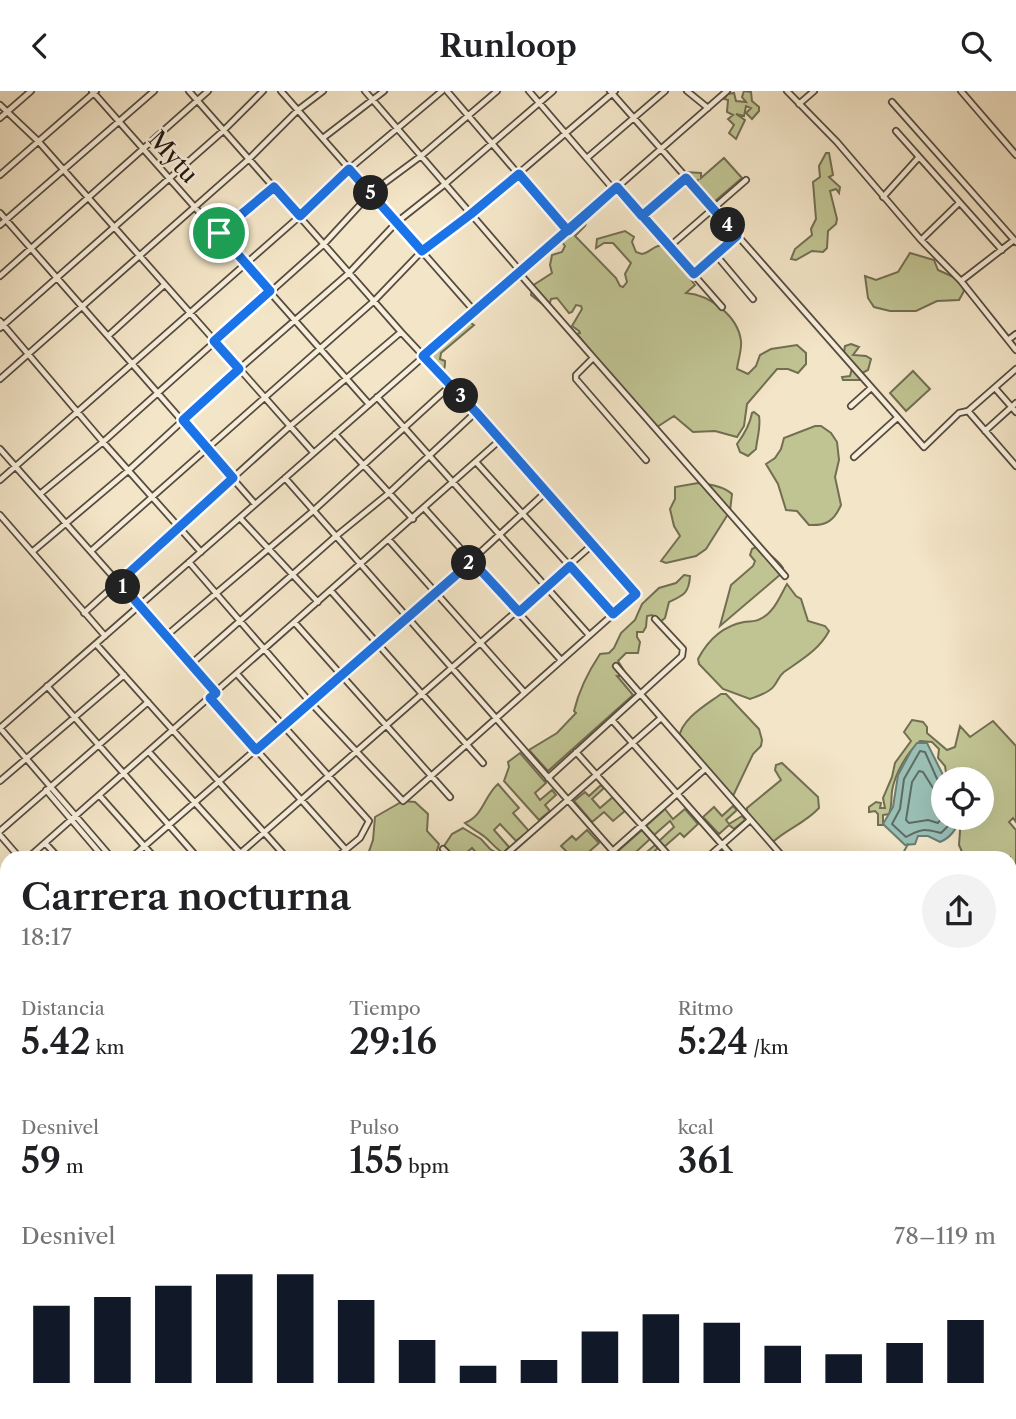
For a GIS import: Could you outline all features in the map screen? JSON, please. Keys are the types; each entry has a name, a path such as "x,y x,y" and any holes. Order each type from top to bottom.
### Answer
{"street":[{"path":"0,118 31,91"},
{"path":"0,225 155,91"},
{"path":"188,91 636,594 403,801 310,702 189,562"},
{"path":"0,276 144,151 208,91"},
{"path":"201,552 103,442 29,353 1,325 223,131 262,91"},
{"path":"281,91 476,313"},
{"path":"0,379 249,159 298,110 323,91"},
{"path":"365,91 593,358 785,576"},
{"path":"323,138 384,91"},
{"path":"0,480 300,216 349,169 445,91 568,231"},
{"path":"40,494 159,393 324,244 371,193 421,156 497,91"},
{"path":"529,91 722,307"},
{"path":"32,552 129,470 349,273 397,222 553,91"},
{"path":"587,158 665,91"},
{"path":"687,91 708,108"},
{"path":"98,851 0,728 727,91"},
{"path":"787,91 835,140 921,240 961,281 1016,351"},
{"path":"799,104 814,91"},
{"path":"961,91 1016,155"},
{"path":"0,175 94,92"},
{"name":"Mytu","path":"94,92 368,403"},
{"path":"91,551 374,301 422,251 471,214 613,92 924,447 959,413 968,411 1016,369"},
{"path":"892,102 1015,241 961,281"},
{"path":"0,105 39,142 313,452"},
{"path":"896,131 1002,250"},
{"path":"883,197 919,157"},
{"path":"642,216 686,178"},
{"path":"669,247 746,180"},
{"path":"219,233 274,187"},
{"path":"921,240 959,203"},
{"path":"0,213 255,504"},
{"path":"694,274 737,236"},
{"path":"716,255 753,299"},
{"path":"108,336 164,285"},
{"path":"84,613 289,427 401,332"},
{"path":"1008,340 1016,334"},
{"path":"593,358 576,375 576,379 646,460"},
{"path":"166,636 313,511 451,385"},
{"path":"850,406 871,388"},
{"path":"985,431 1015,407 995,388"},
{"path":"377,397 589,635"},
{"path":"968,411 1016,466"},
{"path":"191,664 389,493 476,412"},
{"path":"854,457 897,418"},
{"path":"335,433 413,519"},
{"path":"36,851 500,440"},
{"path":"0,449 216,693"},
{"path":"477,462 613,614"},
{"path":"285,478 612,851"},
{"path":"140,851 436,593 546,492"},
{"path":"425,509 561,660"},
{"path":"0,515 105,636"},
{"path":"240,518 318,602"},
{"path":"389,540 524,692"},
{"path":"245,851 592,545"},
{"path":"331,591 483,763"},
{"path":"548,778 682,656 683,653 655,618"},
{"path":"295,623 450,797"},
{"path":"96,644 280,851"},
{"path":"616,666 778,851"},
{"path":"210,698 346,850 360,838 369,821 237,674"},
{"path":"0,781 124,675"},
{"path":"47,686 192,851"},
{"path":"14,851 0,833 148,702"},
{"path":"511,851 661,718"},
{"path":"612,720 728,851"},
{"path":"149,752 236,851"},
{"path":"576,752 665,851"},
{"path":"614,851 705,768"},
{"path":"99,795 149,851"},
{"path":"72,817 105,851"},
{"path":"715,851 750,820"},
{"path":"45,843 52,851"}],"green space":[{"path":"744,91 751,92 752,101 759,107 759,111 752,119 746,113 751,108 746,106 744,116 736,114 745,120 736,139 729,133 734,125 728,119 733,115 727,112 728,100 724,99 728,94 734,93 736,101 746,102 742,97"},
{"path":"826,153 829,153 833,175 829,177 840,187 839,193 836,189 830,191 836,224 828,231 827,248 823,252 812,251 796,260 791,259 795,249 812,235 811,229 816,219 813,182 820,177 819,166"},
{"path":"724,158 742,178 714,202 698,180 692,181 686,172 701,173 701,178"},
{"path":"584,219 587,221 585,226 575,236 616,278 620,286 623,287 627,282 625,274 631,263 613,243 604,243 596,248 597,239 625,231 634,237 632,242 636,252 642,254 661,246 675,253 682,261 681,267 695,285 686,293 713,302 735,323 741,341 737,369 748,374 756,366 760,355 771,349 797,345 806,353 806,364 798,373 777,369 747,404 744,426 737,437 715,431 693,432 674,416 654,429 577,334 579,331 572,326 582,309 581,306 576,305 569,313 557,298 551,299 546,307 531,295 532,286 552,273 552,255 562,252 565,246 562,242 566,234"},
{"path":"910,253 934,260 938,270 960,280 964,291 959,300 937,301 916,311 890,311 874,307 868,298 865,276 876,280 898,272"},
{"path":"468,321 474,325 441,353 440,359 445,361 445,366 438,376 425,357 462,322"},
{"path":"851,344 859,347 853,355 871,359 868,370 860,374 860,380 843,380 842,377 850,376 853,365 844,352 845,346"},
{"path":"913,371 930,389 906,411 890,393"},
{"path":"754,412 759,416 759,428 756,449 748,456 740,452 737,444"},
{"path":"821,426 831,433 837,442 839,460 835,477 841,505 829,521 820,525 809,525 797,511 786,510 778,484 766,464 775,458 784,438"},
{"path":"698,483 720,487 732,494 730,511 706,549 696,556 666,563 661,561 680,536 674,526 670,509 675,499 675,487"},
{"path":"760,545 781,565 781,574 720,626 731,585 753,566 755,561 750,555 752,549"},
{"path":"684,575 690,576 685,593 669,602 665,618 660,622 652,615 647,616 643,632 637,632 640,642 638,653 626,653 618,661 625,672 623,676 617,676 633,695 548,771 529,750 557,733 576,713 574,711 584,681 600,654 609,653 614,648 621,633 635,620 642,604 659,588 676,583"},
{"path":"787,584 801,599 808,621 825,626 829,631 825,638 803,659 784,672 766,692 750,699 723,689 699,664 698,659 702,652 723,630 736,624 757,621 769,613"},
{"path":"721,694 726,694 759,729 762,740 733,796 679,738 689,719"},
{"path":"912,720 923,722 927,733 947,750 955,747 960,726 970,737 993,721 1016,746 1016,822 1013,818 1009,822 1016,830 1016,851 962,851 959,845 960,830 994,830 994,767 945,767 938,758 939,749 932,742 920,741 902,764 892,791 889,814 883,815 883,825 878,825 878,814 875,811 869,812 869,807 876,802 881,803 880,808 885,808 883,798 895,763 911,741 904,732"},
{"path":"520,753 546,783 535,793 540,800 552,790 556,795 545,805 550,811 539,820 504,781 508,762"},
{"path":"782,763 818,797 819,808 774,841 769,841 747,814 747,808 781,780 775,770 776,765"},
{"path":"498,784 519,808 513,813 529,831 516,841 500,824 494,830 509,847 505,851 501,851 465,823 476,815"},
{"path":"601,785 604,788 592,799 600,808 613,797 625,811 613,821 604,812 592,822 574,801 585,792 589,796"},
{"path":"403,801 415,802 428,814 427,831 439,844 437,851 369,851 375,817"},
{"path":"733,806 737,810 726,820 729,824 742,816 745,820 734,829 729,825 719,834 703,817 714,807 722,816"},
{"path":"665,809 673,819 685,809 698,824 684,837 680,833 664,847 659,841 674,827 670,821 654,835 646,826"},
{"path":"463,828 481,839 493,851 475,851 472,848 469,851 449,851 444,846 452,834"},
{"path":"587,830 599,843 590,851 566,851 561,846 572,836 576,840"},
{"path":"642,830 650,839 637,851 618,851"}],"water":[{"path":"917,743 927,743 939,767 931,767 931,830 954,830 940,842 928,836 918,836 915,844 905,845 883,824 893,807 898,775"}],"waterway":[{"path":"904,851 908,844"}],"route":[{"path":"219,233 270,291 214,341 239,369 183,420 233,478 119,582 216,693 210,698 256,750 472,561 519,612 570,566 613,614 636,594 476,412 423,356 476,313 521,272 568,231 614,190 617,187 669,247 694,274 737,236 686,178 642,216 617,187 568,231 519,174 422,251 349,169 300,216 274,187 219,233"}]}
